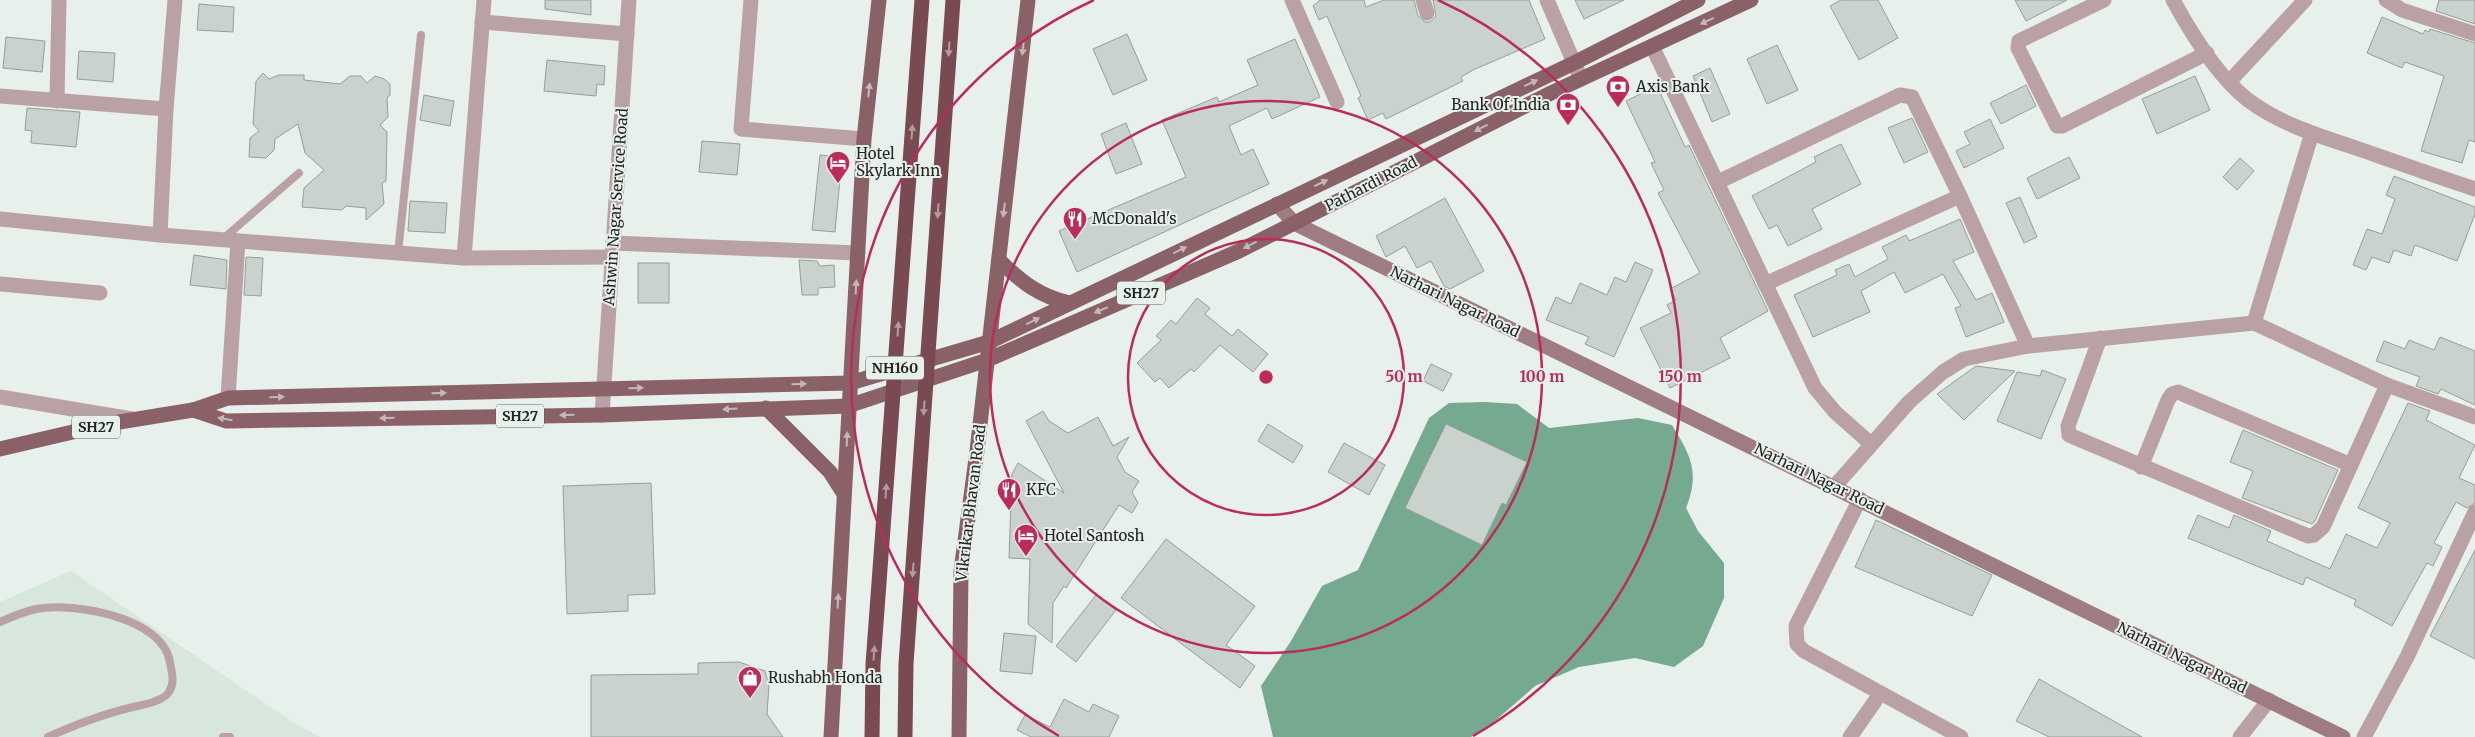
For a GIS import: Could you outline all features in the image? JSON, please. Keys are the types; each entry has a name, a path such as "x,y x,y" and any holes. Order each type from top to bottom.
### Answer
{"highway":[{"name":"NH160","path":"872,737 873,664 922,0"},
{"name":"NH160","path":"905,737 907,654 953,0"}],"main road":[{"path":"832,737 848,406 864,139 879,0"},
{"name":"Vikrikar Bhavan Road","path":"959,737 961,571 1028,0"},
{"path":"192,410 228,398 850,383 989,342 1574,62 1698,0"},
{"name":"Pathardi Road","path":"987,360 1239,251 1581,79 1751,0"},
{"path":"999,260 1034,290 1045,296 1070,303"},
{"name":"SH27","path":"0,449 136,419 192,410 226,421 602,415 848,406 987,360"},
{"path":"766,408 830,472 844,494"}],"street":[{"path":"57,101 59,0"},
{"path":"160,235 166,109 175,0"},
{"path":"464,258 484,0"},
{"name":"Ashwin Nagar Service Road","path":"602,415 629,0"},
{"path":"751,0 741,129 864,139"},
{"path":"1292,0 1337,102"},
{"path":"1547,0 1581,79"},
{"path":"2104,0 2019,41 2018,48 2058,126 2062,126 2207,54"},
{"path":"2174,0 2207,54 2229,82 2248,100 2263,110 2312,133 2475,189"},
{"path":"2229,82 2304,0"},
{"path":"2386,0 2402,10 2475,34"},
{"path":"482,22 627,34"},
{"path":"1652,46 1815,388 1835,412 1871,444"},
{"path":"1718,182 1900,95 1907,95 1916,102 2028,346"},
{"path":"0,96 166,109"},
{"path":"2254,323 2312,133"},
{"path":"1765,284 1960,196"},
{"path":"1277,204 1294,223"},
{"path":"0,219 160,235 464,258 613,250 858,253"},
{"name":"Narhari Nagar Road","path":"1294,223 2343,737"},
{"path":"228,398 238,241"},
{"path":"0,284 100,293"},
{"path":"1834,487 1915,396 1943,372 1964,359 2028,346 2100,338 2254,323 2387,385 2475,417"},
{"path":"2100,338 2067,431 2075,440 2308,536 2314,535 2323,527 2387,385"},
{"path":"2141,467 2168,400 2172,394 2178,392 2350,465"},
{"path":"0,397 136,419"},
{"path":"1860,499 1796,626 1797,644 1804,651 1961,737"},
{"path":"2364,737 2407,656 2475,512"},
{"path":"1850,737 1880,694"},
{"path":"2240,737 2269,700"}],"lane":[{"path":"398,253 421,35"},
{"path":"222,239 299,173"},
{"path":"0,622 36,609 54,607 95,612 124,620 149,631 159,639 170,659 173,682 169,693 164,697 146,704 101,714 48,737"},
{"path":"223,737 230,737"}],"shaded area":[{"path":"1485,402 1517,404 1549,428 1638,418 1672,425 1688,455 1693,474 1686,508 1698,531 1724,563 1724,598 1703,646 1674,667 1635,658 1579,667 1535,686 1495,721 1471,737 1273,737 1261,686 1291,641 1322,586 1358,570 1429,418 1449,403"},
{"path":"71,571 291,721 320,737 0,737 0,602"}],"building":[{"path":"545,0 591,0 591,15 545,9"},
{"path":"1320,0 1364,0 1366,7 1384,0 1414,0 1418,16 1425,22 1430,22 1436,16 1433,0 1529,0 1545,39 1473,70 1461,77 1463,81 1386,119 1383,113 1368,120 1358,98 1361,96 1327,16 1319,20 1313,6"},
{"path":"1575,0 1624,0 1584,19"},
{"path":"1841,0 1878,0 1898,38 1859,60 1830,6"},
{"path":"2015,0 2067,0 2026,21"},
{"path":"2439,0 2475,0 2475,24 2436,11"},
{"path":"199,4 234,7 233,32 197,30"},
{"path":"2382,17 2423,34 2425,30 2429,32 2430,29 2475,43 2475,142 2469,140 2462,163 2421,151 2444,76 2405,62 2402,68 2367,53"},
{"path":"1127,34 1147,80 1113,95 1093,49"},
{"path":"6,37 45,41 42,72 3,68"},
{"path":"1295,39 1320,97 1272,119 1267,108 1229,126 1241,155 1253,149 1269,184 1077,272 1059,231 1186,177 1162,120 1217,97 1219,102 1258,85 1247,60"},
{"path":"1777,45 1798,90 1767,104 1747,59"},
{"path":"79,51 115,53 113,82 77,79"},
{"path":"547,60 605,66 604,85 597,84 596,96 544,91"},
{"path":"1710,68 1730,114 1712,122 1693,76"},
{"path":"263,73 269,79 279,75 304,75 304,80 340,84 350,76 361,76 367,83 375,76 384,79 390,84 390,95 387,98 388,117 380,125 387,132 386,181 382,183 384,204 366,220 366,208 346,206 342,210 302,207 304,188 324,170 305,153 298,124 275,139 274,150 266,158 249,157 250,138 259,131 253,124 256,81"},
{"path":"2195,76 2210,110 2157,134 2142,99"},
{"path":"2026,85 2036,106 2001,124 1990,103"},
{"path":"1657,86 1685,147 1689,145 1768,311 1720,338 1730,358 1670,388 1640,328 1671,313 1667,305 1676,300 1670,289 1700,273 1658,193 1664,190 1651,163 1655,162 1626,101"},
{"path":"424,95 454,101 450,126 420,120"},
{"path":"27,108 80,112 76,147 31,143 32,131 25,130"},
{"path":"1912,118 1928,152 1904,163 1888,128"},
{"path":"1990,119 2004,148 1964,168 1956,151 1970,144 1964,132"},
{"path":"1126,123 1142,164 1116,174 1101,134"},
{"path":"702,141 740,144 737,175 699,172"},
{"path":"1841,144 1861,184 1812,209 1822,229 1788,246 1777,225 1769,229 1752,196 1816,162 1814,157"},
{"path":"820,155 842,157 835,232 812,230"},
{"path":"2069,157 2080,178 2037,199 2027,178"},
{"path":"2240,158 2254,171 2237,190 2223,177"},
{"path":"2394,176 2475,207 2475,214 2457,261 2415,245 2411,256 2394,250 2389,263 2372,257 2366,270 2353,265 2367,229 2382,234 2395,199 2386,195"},
{"path":"2020,197 2037,237 2024,243 2006,203"},
{"path":"1445,198 1484,271 1450,289 1444,286 1431,261 1417,268 1405,246 1386,257 1376,236"},
{"path":"410,201 447,203 445,233 408,231"},
{"path":"1960,219 1974,252 1953,261 1976,300 1992,293 2004,322 1966,337 1955,308 1961,306 1943,274 1905,293 1894,272 1861,291 1870,312 1813,337 1794,295 1837,275 1835,270 1849,264 1855,277 1888,259 1882,247 1906,235 1909,241"},
{"path":"194,255 227,260 226,289 190,285"},
{"path":"246,257 263,258 261,296 244,295"},
{"path":"799,260 817,261 820,266 834,265 835,287 818,288 818,295 802,295"},
{"path":"1635,262 1653,270 1614,357 1585,344 1589,337 1546,320 1556,297 1571,304 1580,283 1607,295 1615,277 1626,282"},
{"path":"638,263 669,263 669,303 638,303"},
{"path":"1197,298 1210,308 1205,314 1232,336 1238,329 1268,354 1253,372 1220,345 1194,372 1191,369 1169,388 1160,378 1155,382 1137,363 1161,340 1156,336 1171,320 1176,324"},
{"path":"2440,337 2475,351 2475,405 2441,389 2438,394 2416,386 2420,377 2376,361 2384,341 2405,349 2409,340 2434,350"},
{"path":"1431,364 1452,374 1443,391 1423,381"},
{"path":"1976,366 2015,371 1964,420 1937,394"},
{"path":"2042,370 2066,379 2041,439 1997,421 2017,372 2040,376"},
{"path":"2408,403 2430,411 2426,420 2475,445 2459,478 2475,485 2475,503 2467,508 2456,502 2434,543 2442,547 2433,566 2427,563 2392,626 2354,605 2356,600 2306,577 2303,585 2188,538 2198,515 2229,528 2234,515 2271,531 2267,541 2330,569 2346,534 2377,548 2390,523 2358,508"},
{"path":"1043,411 1049,421 1068,433 1098,417 1113,446 1129,437 1117,457 1125,472 1139,481 1132,492 1138,503 1132,513 1119,505 1066,588 1064,586 1053,603 1052,643 1028,624 1030,559 1009,558 1012,474 1018,463 1064,493 1026,421"},
{"path":"1268,424 1303,446 1293,463 1258,441"},
{"path":"1446,424 1527,462 1506,505 1502,503 1482,545 1405,508"},
{"path":"2243,430 2338,470 2312,524 2242,498 2253,471 2230,462"},
{"path":"1344,443 1385,465 1369,495 1328,472"},
{"path":"651,483 655,594 628,595 628,611 567,614 563,486"},
{"path":"1876,520 1992,575 1972,616 1855,567"},
{"path":"1166,539 1255,606 1226,645 1255,666 1240,688 1121,598"},
{"path":"2475,550 2475,659 2430,636"},
{"path":"1096,595 1116,610 1076,662 1056,646"},
{"path":"1004,633 1036,636 1032,674 1000,671"},
{"path":"739,662 765,671 769,685 767,714 783,737 591,737 591,675 698,674 698,663"},
{"path":"2039,679 2142,737 2049,737 2016,721"},
{"path":"1064,699 1089,712 1093,704 1119,716 1109,737 1031,737 1017,730 1025,715 1050,727"}],"place":[{"name":"Axis Bank","path":"1618,108"},
{"name":"Bank Of India","path":"1568,126"},
{"name":"Hotel Skylark Inn","path":"838,184"},
{"name":"McDonald's","path":"1075,240"},
{"name":"KFC","path":"1009,511"},
{"name":"Hotel Santosh","path":"1026,557"},
{"name":"Rushabh Honda","path":"750,699"}]}
